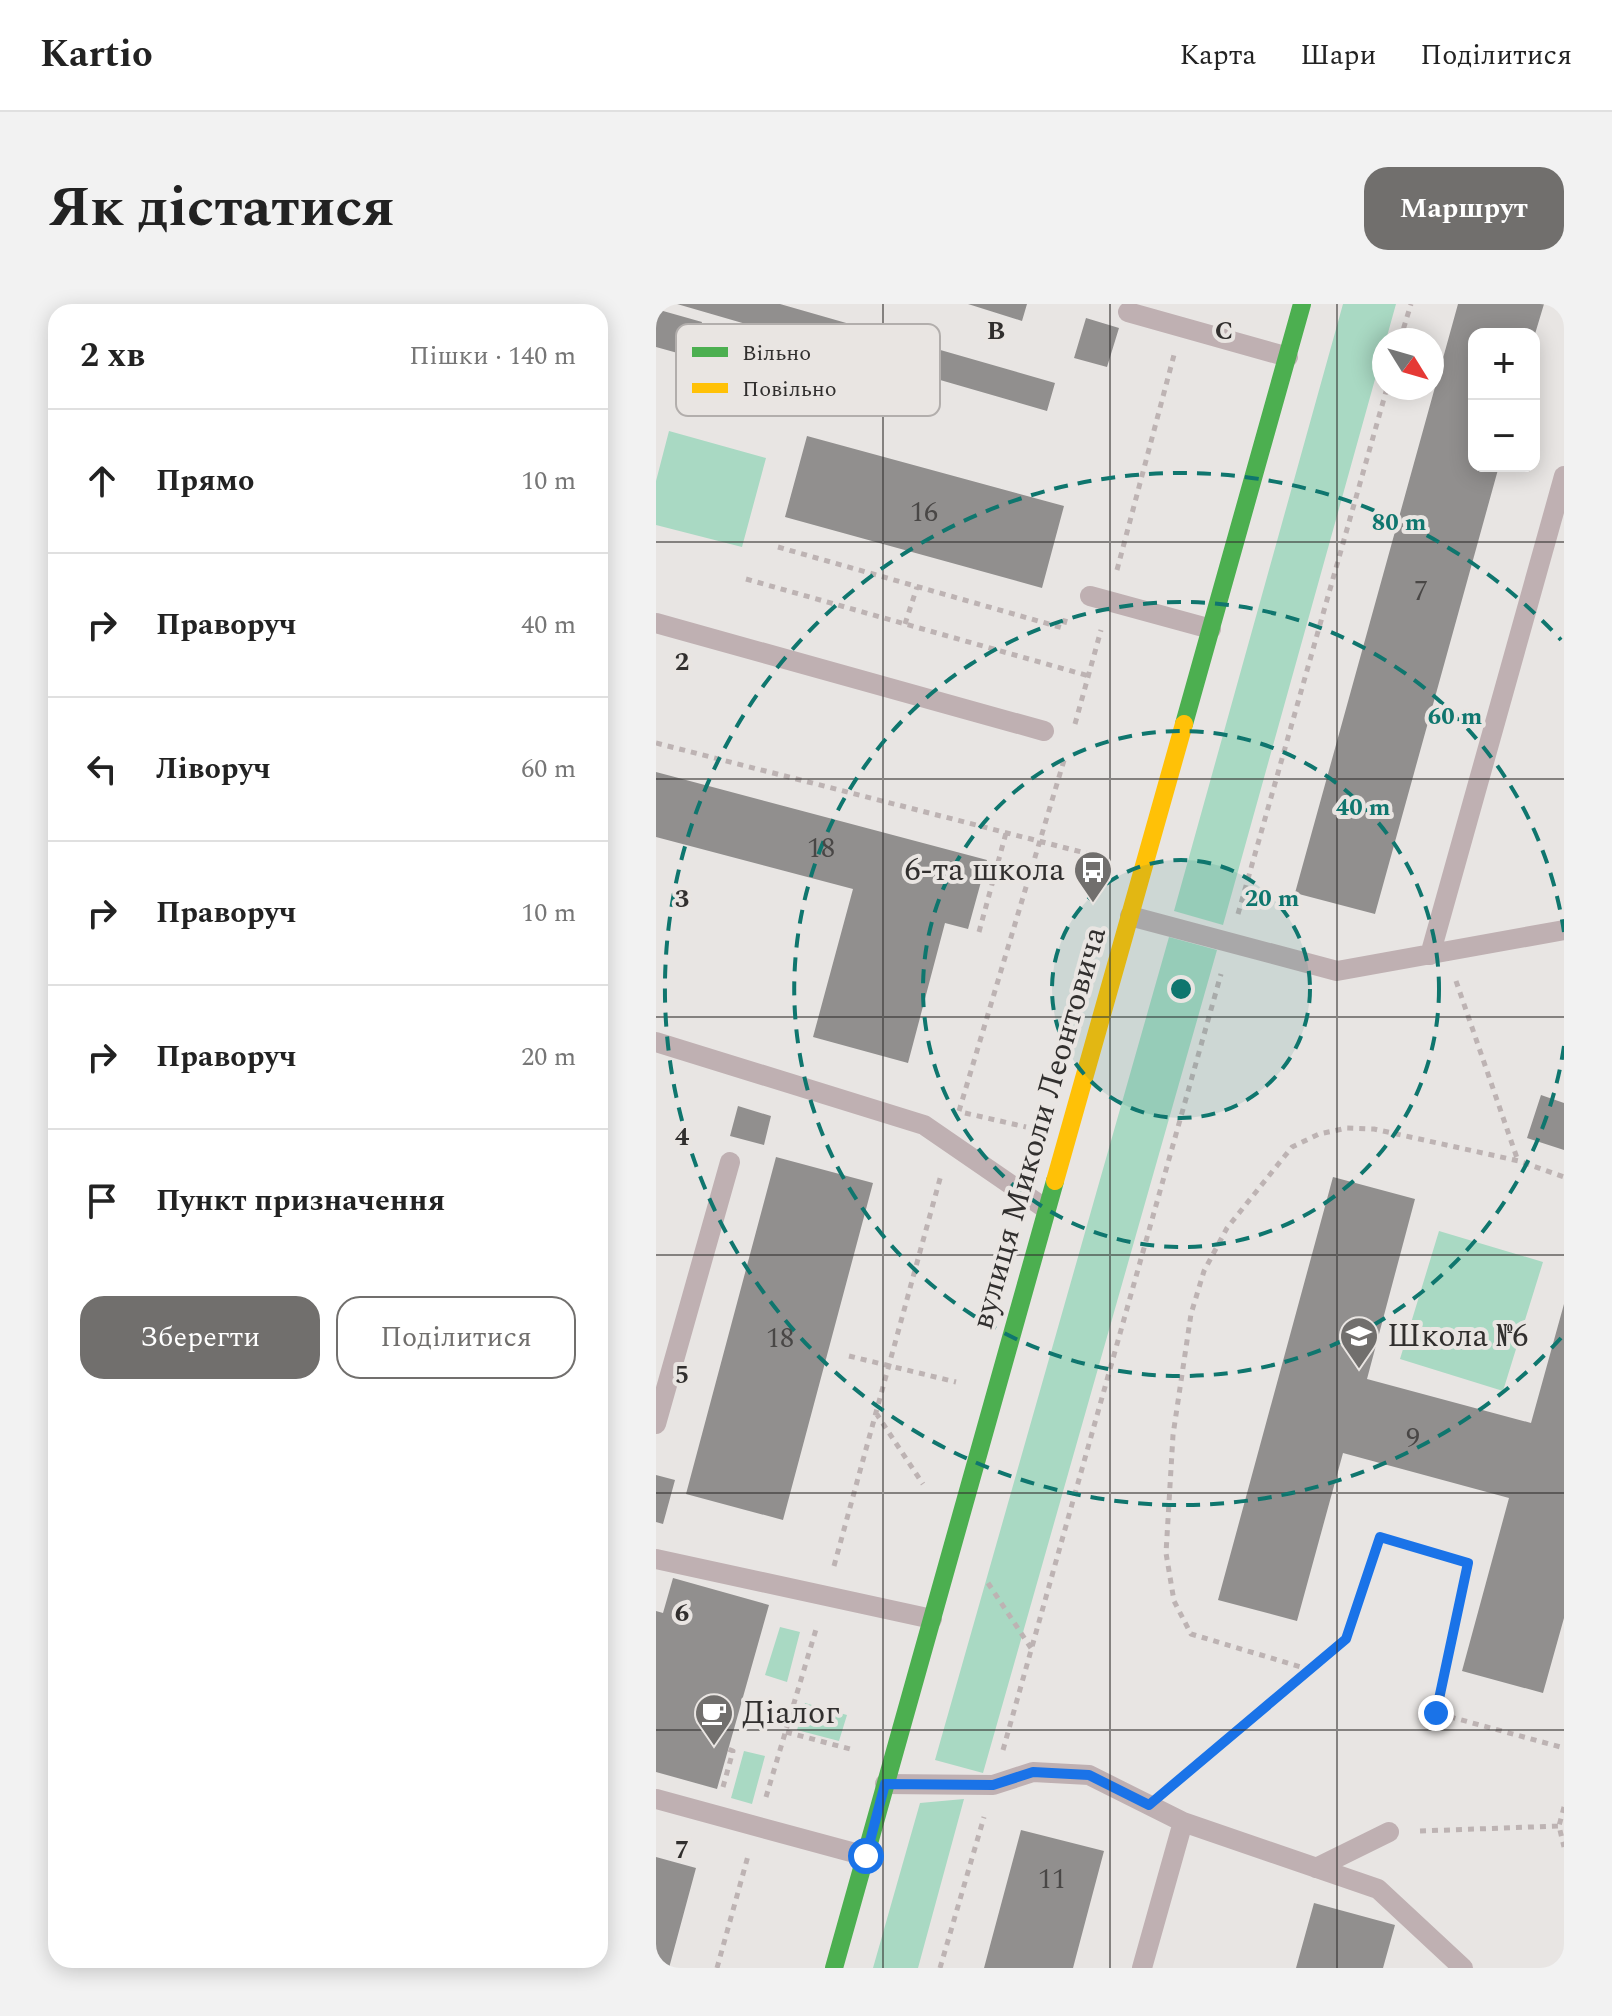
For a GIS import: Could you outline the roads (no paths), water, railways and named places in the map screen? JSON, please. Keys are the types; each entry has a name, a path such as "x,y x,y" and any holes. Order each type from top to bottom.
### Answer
{"street":[{"name":"вулиця Миколи Леонтовича","path":"834,1968 1302,304"}],"lane":[{"path":"1128,312 1288,357"},
{"path":"1440,953 1564,476"},
{"path":"1090,596 1211,629"},
{"path":"656,623 1044,731"},
{"path":"1130,916 1337,971 1564,930"},
{"path":"656,1042 924,1125 1046,1209"},
{"path":"656,1424 730,1162"},
{"path":"656,1559 932,1619"},
{"path":"885,1784 993,1785 1033,1772 1089,1775 1183,1822 1378,1889 1444,1961 1463,1968"},
{"path":"656,1799 866,1856"},
{"path":"1142,1968 1183,1822"},
{"path":"1316,1868 1389,1832"}],"place":[{"name":"6-та школа","path":"1093,904"},
{"name":"Школа №6","path":"1359,1370"},
{"name":"Діалог","path":"714,1747"}]}
